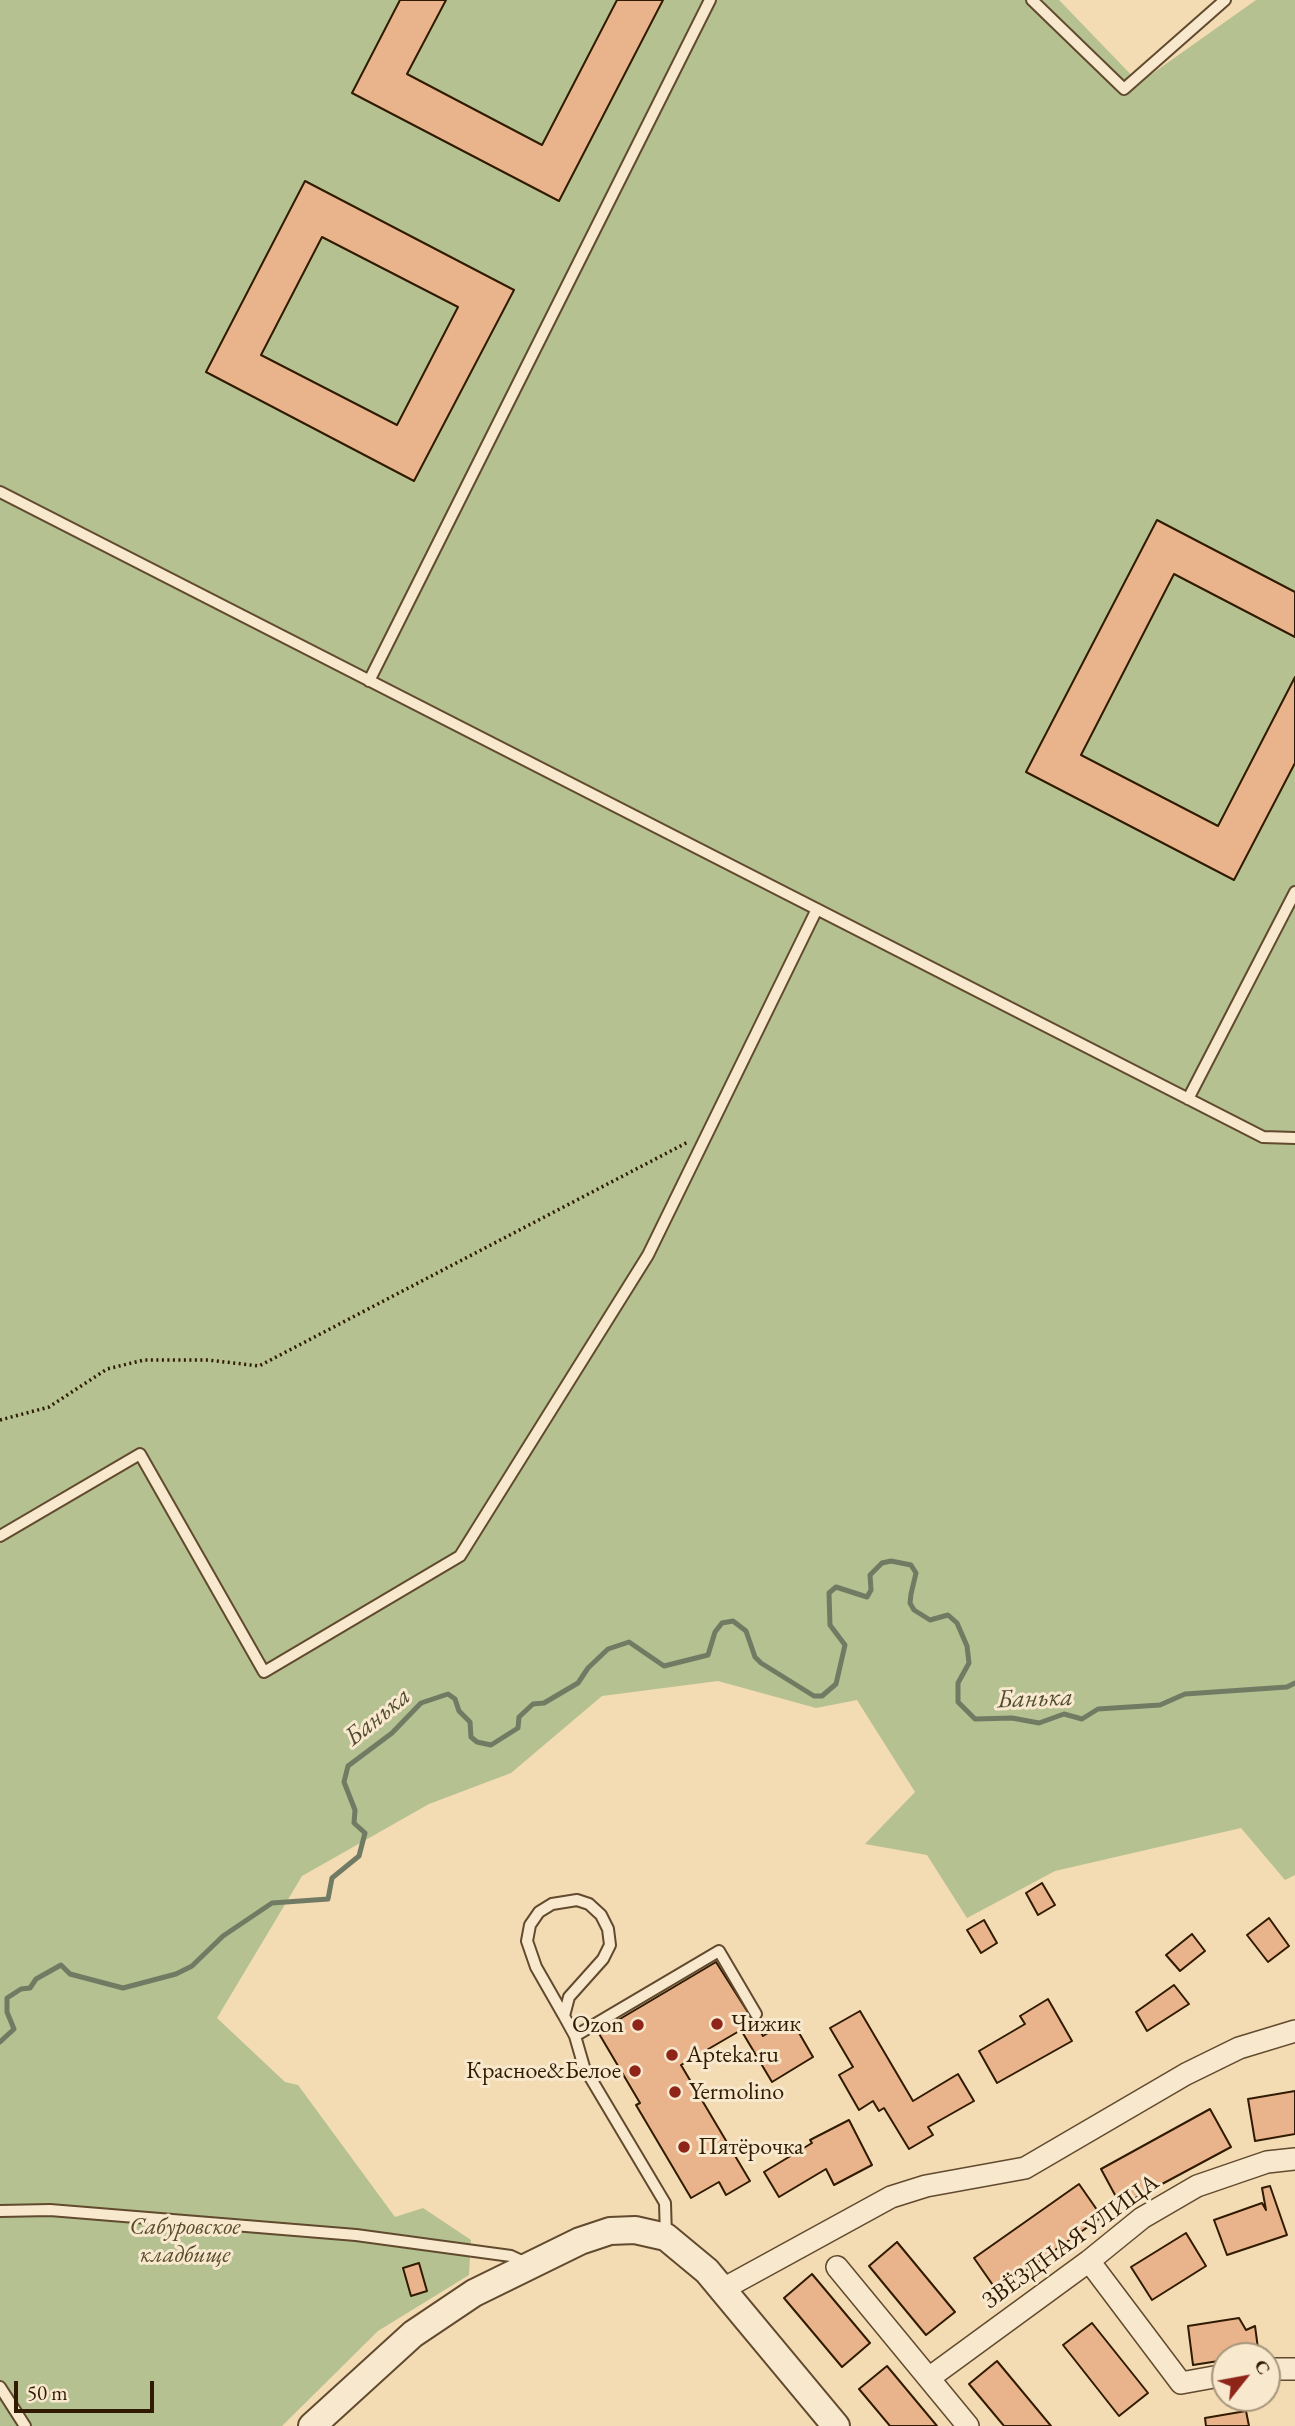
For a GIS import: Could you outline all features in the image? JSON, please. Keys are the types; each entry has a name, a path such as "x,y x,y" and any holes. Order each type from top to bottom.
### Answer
{"street":[{"path":"723,2290 891,2197 926,2186 1025,2168 1186,2074 1239,2048 1295,2031"},
{"name":"ЗВЁЗДНАЯ УЛИЦА","path":"929,2378 1089,2261 1142,2218 1197,2186 1267,2162 1295,2159"},
{"path":"312,2426 413,2333 474,2293 580,2241 610,2231 635,2230 666,2236 684,2249 723,2290 836,2426"},
{"path":"1089,2261 1181,2383 1211,2378"},
{"path":"837,2267 968,2426"}],"lane":[{"path":"369,681 710,0"},
{"path":"1032,0 1124,89 1225,0"},
{"path":"0,492 1263,1137 1295,1138"},
{"path":"1188,1099 1295,892"},
{"path":"0,1536 139,1454 264,1672 460,1556 648,1255 817,909"},
{"path":"564,2016 569,1997 603,1959 610,1945 608,1929 601,1915 589,1904 577,1900 552,1904 539,1912 530,1925 527,1941 536,1967 575,2036 584,2067 665,2203 666,2236"},
{"path":"575,2036 719,1951 756,2014"},
{"path":"0,2211 50,2210 356,2235 511,2256 528,2265"},
{"path":"0,2387 25,2426"}],"path":[{"path":"0,1420 49,1408 107,1368 144,1360 208,1360 259,1366 708,1132"}],"green space":[{"name":"Сабуровское кладбище","path":"0,0 1059,0 1139,83 1256,0 1295,0 1295,1875 1285,1880 1241,1828 1055,1871 967,1918 927,1855 865,1844 915,1792 857,1700 816,1708 718,1681 602,1696 511,1773 429,1804 302,1876 217,2018 285,2082 298,2085 395,2217 423,2208 471,2240 469,2275 378,2331 282,2426 0,2426"}],"building":[{"path":"400,0 446,0 407,74 542,145 617,0 663,0 559,201 352,93"},
{"path":"305,181 514,290 414,481 206,372","holes":["322,237 458,307 397,425 261,355"]},
{"path":"1157,520 1295,592 1295,637 1174,574 1081,755 1218,826 1295,677 1295,763 1234,880 1026,772"},
{"path":"1042,1883 1055,1905 1038,1915 1026,1893"},
{"path":"1269,1918 1289,1946 1268,1962 1247,1935"},
{"path":"984,1920 997,1943 981,1953 967,1930"},
{"path":"1192,1934 1205,1951 1180,1971 1166,1955"},
{"path":"716,1962 763,2036 791,2019 813,2057 772,2082 741,2030 681,2065 750,2181 726,2195 719,2182 691,2198 636,2105 640,2103 598,2032"},
{"path":"1174,1985 1189,2004 1147,2031 1136,2012"},
{"path":"1048,1999 1072,2041 997,2083 979,2051 1025,2024 1020,2016"},
{"path":"860,2011 913,2101 958,2074 974,2101 928,2127 933,2135 909,2149 884,2108 879,2111 873,2101 859,2110 839,2075 853,2067 830,2028"},
{"path":"1295,2091 1295,2134 1255,2141 1248,2099"},
{"path":"1210,2109 1231,2147 1121,2206 1101,2169"},
{"path":"849,2120 872,2165 834,2185 826,2169 779,2197 764,2172 812,2143 810,2140"},
{"path":"1079,2184 1102,2217 997,2291 974,2258"},
{"path":"1270,2186 1287,2235 1227,2255 1214,2220 1262,2203 1266,2210 1262,2188"},
{"path":"1186,2233 1206,2266 1152,2300 1131,2267"},
{"path":"897,2242 955,2312 926,2335 869,2266"},
{"path":"419,2263 427,2291 411,2296 403,2268"},
{"path":"812,2274 870,2343 842,2367 784,2298"},
{"path":"1239,2318 1246,2330 1255,2326 1257,2342 1211,2342 1211,2362 1193,2365 1188,2326"},
{"path":"1092,2323 1148,2393 1119,2416 1063,2345"},
{"path":"997,2361 1051,2426 1004,2426 969,2384"},
{"path":"887,2366 937,2426 890,2426 859,2389"},
{"path":"1246,2412 1249,2426 1206,2426 1205,2418"}],"waterway":[{"name":"Банька","path":"0,2042 14,2029 7,2012 7,1998 21,1989 30,1988 36,1979 61,1965 70,1974 123,1988 176,1974 192,1966 223,1936 272,1903 328,1899 332,1878 359,1856 365,1833 354,1823 355,1810 344,1782 348,1766 392,1733 421,1703 448,1694 455,1699 459,1711 470,1722 471,1737 477,1742 491,1745 518,1728 519,1717 533,1704 544,1703 578,1683 588,1668 608,1649 629,1642 664,1666 708,1655 715,1632 722,1623 733,1621 746,1631 755,1657 761,1663 814,1696 822,1696 836,1684 845,1645 830,1625 829,1593 836,1587 867,1597 871,1590 870,1575 882,1563 891,1561 911,1565 916,1573 910,1603 914,1610 930,1620 948,1615 957,1623 967,1646 969,1663 958,1683 958,1702 975,1719 1012,1718 1039,1723 1064,1714 1082,1719 1098,1709 1160,1705 1185,1694 1287,1687 1295,1683"}],"place":[{"name":"Чижик","path":"717,2024"},
{"name":"Ozon","path":"638,2025"},
{"name":"Apteka.ru","path":"672,2055"},
{"name":"Красное&Белое","path":"635,2071"},
{"name":"Yermolino","path":"675,2092"},
{"name":"Пятёрочка","path":"684,2147"}]}
